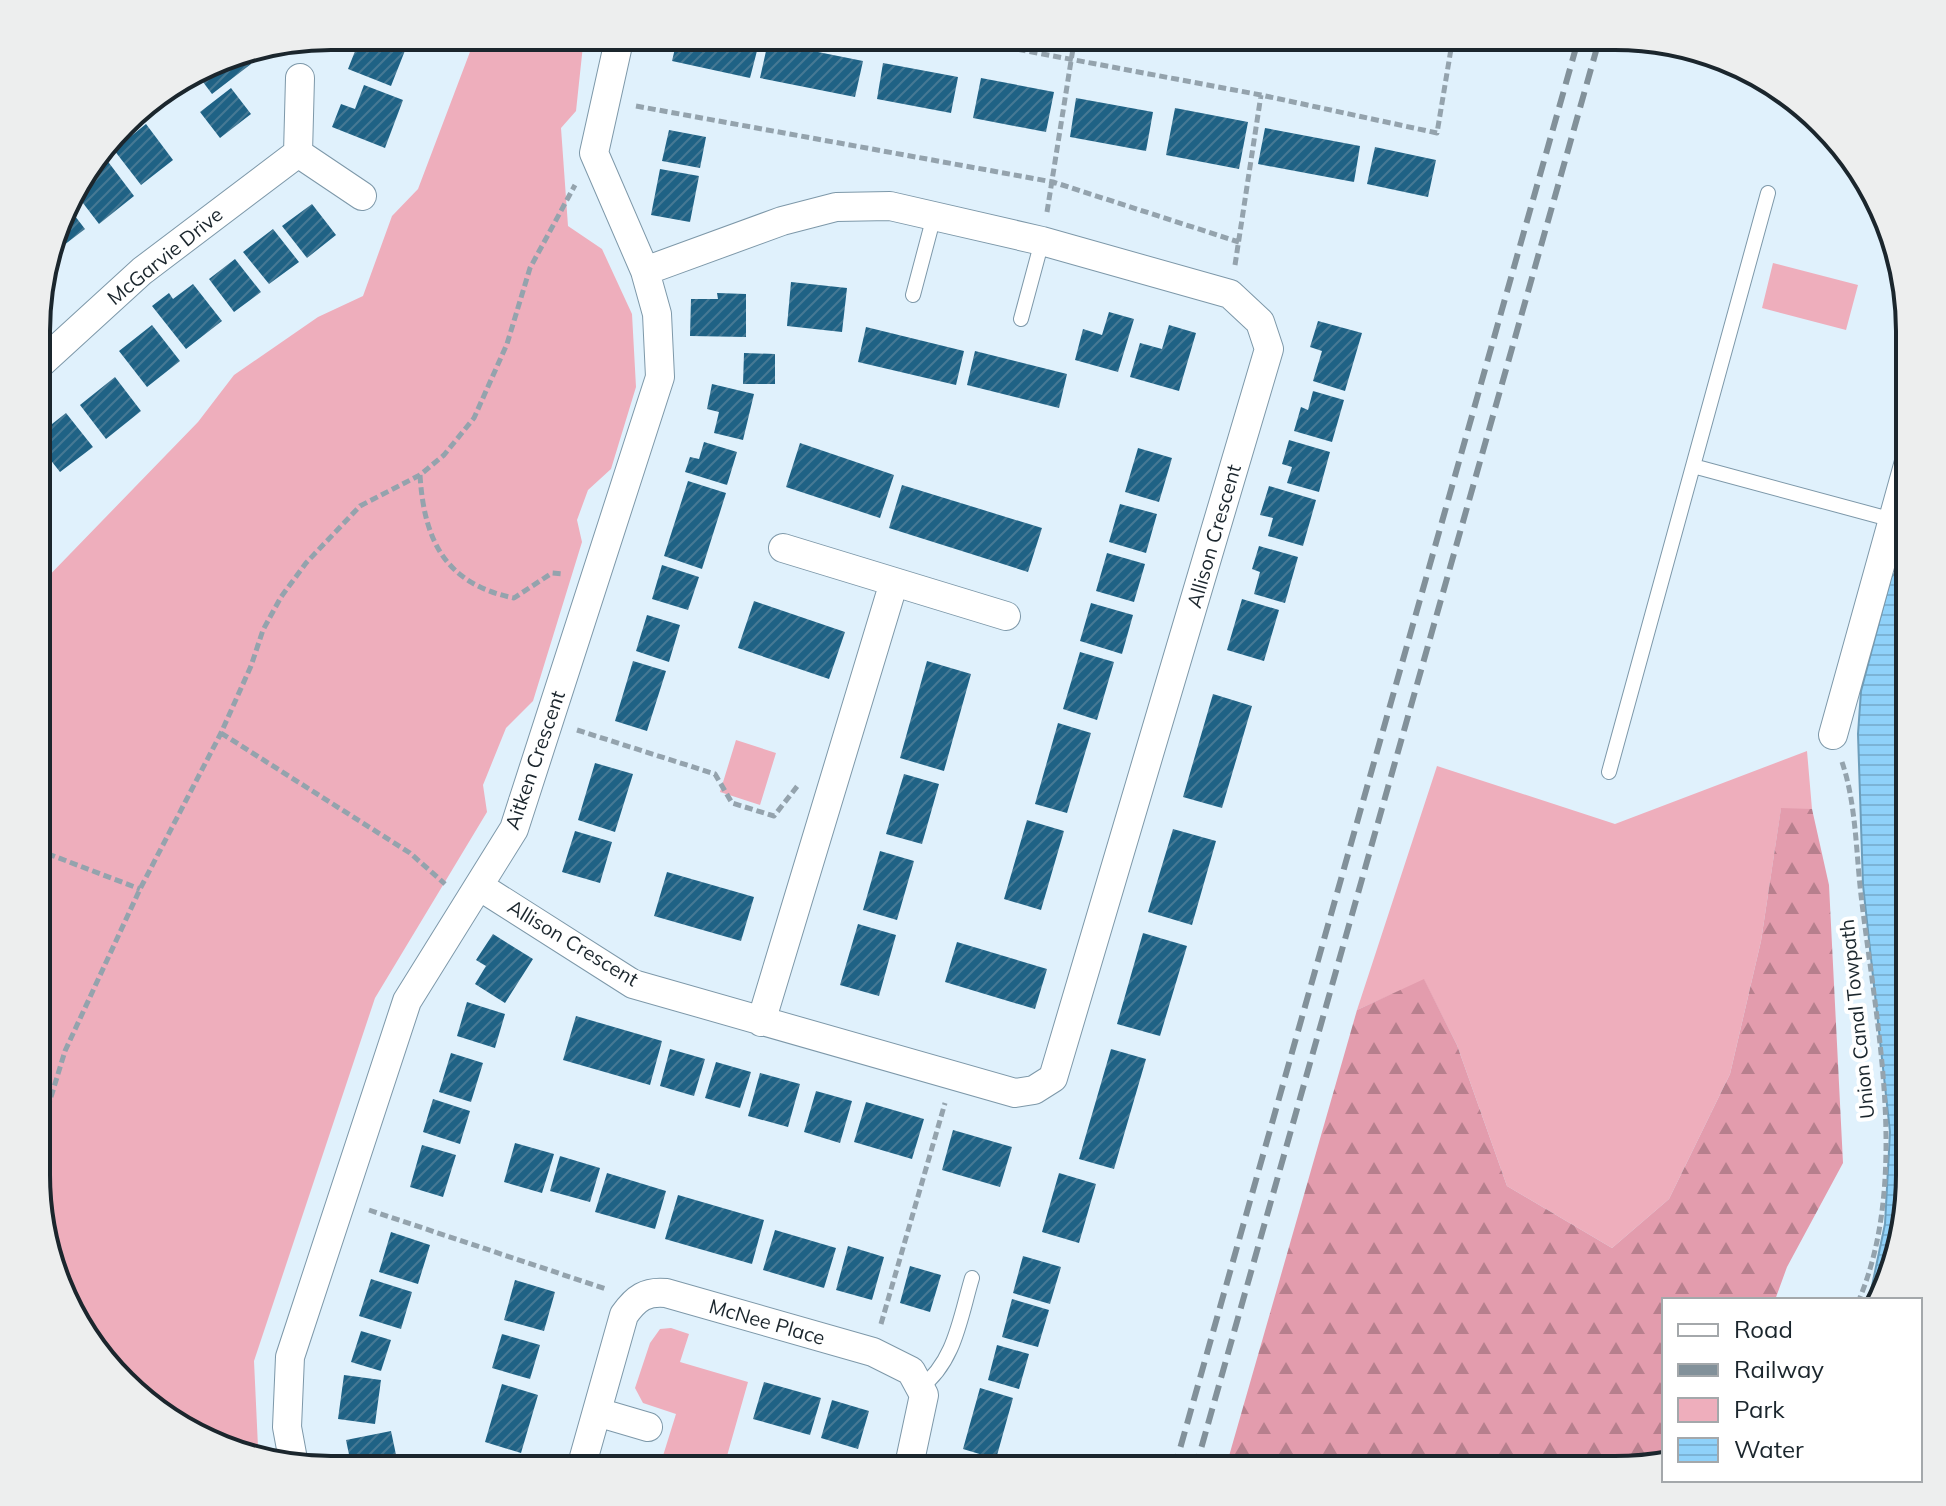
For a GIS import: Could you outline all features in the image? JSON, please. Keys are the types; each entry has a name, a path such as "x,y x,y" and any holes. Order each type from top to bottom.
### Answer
{"street":[{"path":"594,153 617,50"},
{"path":"300,78 298,153 362,196"},
{"name":"McGarvie Drive","path":"50,355 142,271 298,153"},
{"name":"Aitken Crescent","path":"292,1454 287,1427 290,1357 407,1001 514,829 660,377 657,314 645,271 594,153"},
{"name":"Allison Crescent","path":"472,896 633,984 1015,1093 1034,1090 1053,1078 1269,349 1260,322 1230,294 1042,241 890,206 836,207 782,221 645,271"},
{"path":"1833,735 1896,510"},
{"path":"783,548 1006,616"},
{"path":"761,1022 894,582"},
{"name":"McNee Place","path":"632,1303 649,1292 666,1293 873,1352 911,1371 920,1388"},
{"path":"585,1455 624,1315 632,1303"},
{"path":"912,1455 924,1395 920,1388"},
{"path":"597,1412 648,1427"}],"lane":[{"path":"1609,772 1768,193"},
{"path":"913,295 934,216"},
{"path":"1021,319 1042,241"},
{"path":"1693,466 1893,520"},
{"path":"920,1388 937,1376 948,1358 972,1278"}],"path":[{"path":"1022,51 1261,95 1437,133 1451,51"},
{"path":"1042,241 1073,51"},
{"path":"1230,294 1261,95"},
{"path":"606,100 1053,182 1239,242"},
{"path":"51,1097 65,1051 140,889 221,733 251,666 263,630 306,563 360,506 420,475 444,455 474,418 507,344 530,268 552,223 594,153"},
{"path":"420,475 422,503 441,558 465,579 514,598 552,573 597,576"},
{"path":"549,722 715,774 732,803 774,816 800,783 831,793"},
{"path":"221,733 472,896"},
{"name":"Union Canal Towpath","path":"1833,735 1847,774 1882,1061 1886,1181 1868,1277 1860,1298"},
{"path":"51,856 140,889"},
{"path":"873,1352 952,1076"},
{"path":"341,1201 613,1292 632,1303"}],"green space":[{"path":"471,50 582,50 576,111 561,128 568,226 602,249 632,314 636,387 611,469 588,490 577,520 582,542 533,701 506,728 483,785 487,812 375,998 254,1361 258,1446 224,1435 175,1409 132,1374 97,1331 79,1299 55,1230 51,1193 50,574 198,422 234,375 318,317 363,296 392,216 418,189"},
{"path":"1773,263 1858,285 1846,330 1762,308"},
{"path":"736,740 776,753 760,805 720,792"},
{"path":"1807,751 1812,809 1781,809 1761,941 1730,1074 1669,1199 1612,1248 1507,1186 1457,1045 1424,980 1357,1010 1437,766 1615,824"},
{"path":"1781,808 1812,809 1829,885 1843,1163 1787,1267 1776,1298 1662,1298 1662,1452 1615,1456 1229,1456 1357,1010 1424,979 1457,1045 1507,1186 1612,1248 1669,1199 1730,1074 1761,941"},
{"path":"671,1328 689,1334 680,1362 748,1382 727,1455 663,1455 676,1414 643,1403 635,1388 650,1343 660,1329"}],"water":[{"path":"1896,573 1895,1193 1891,1230 1871,1290 1885,1224 1890,1132 1863,885 1858,734 1861,691 1891,577"}],"building":[{"path":"355,50 405,50 391,86 348,69"},
{"path":"675,50 757,50 750,78 672,61"},
{"path":"766,50 810,50 863,61 855,97 760,78"},
{"path":"250,62 251,64 212,94 203,81"},
{"path":"883,63 958,77 951,113 877,99"},
{"path":"981,78 1054,92 1046,132 973,118"},
{"path":"364,85 403,100 385,148 332,127 341,104 355,109"},
{"path":"231,88 251,114 220,138 200,112"},
{"path":"1076,98 1153,112 1146,151 1070,137"},
{"path":"1175,108 1248,122 1239,169 1166,155"},
{"path":"146,124 173,160 141,185 115,152"},
{"path":"1265,128 1360,146 1354,182 1258,164"},
{"path":"669,130 706,137 700,168 662,161"},
{"path":"1375,147 1436,160 1428,197 1367,184"},
{"path":"107,161 134,196 99,224 82,202"},
{"path":"660,169 699,176 690,222 651,215"},
{"path":"312,204 336,235 307,258 282,226"},
{"path":"75,216 85,229 64,245"},
{"path":"273,229 299,262 269,284 243,252"},
{"path":"235,259 261,292 234,312 209,279"},
{"path":"791,282 847,288 842,332 787,326"},
{"path":"193,284 222,321 186,349 152,306 169,293 173,299"},
{"path":"717,293 746,294 746,337 690,336 691,299 718,299"},
{"path":"1109,312 1134,319 1118,372 1075,360 1083,329 1102,335"},
{"path":"1318,321 1362,333 1345,391 1313,381 1322,351 1310,347"},
{"path":"152,325 180,361 147,387 119,351"},
{"path":"1169,325 1196,333 1179,391 1130,377 1140,343 1162,349"},
{"path":"866,327 964,351 956,385 858,362"},
{"path":"975,351 1067,374 1059,408 967,385"},
{"path":"744,353 775,354 775,384 743,384"},
{"path":"115,377 141,411 106,439 80,405"},
{"path":"712,384 754,394 743,440 714,433 719,412 707,409"},
{"path":"1313,391 1344,400 1332,442 1294,431 1301,407 1308,410"},
{"path":"66,413 93,447 60,472 50,459 50,425"},
{"path":"1289,440 1330,452 1319,492 1287,483 1292,467 1282,464"},
{"path":"704,442 737,452 727,485 685,472 690,457 699,459"},
{"path":"800,443 894,475 880,518 786,487"},
{"path":"1138,448 1172,458 1159,502 1125,492"},
{"path":"688,481 726,493 702,569 664,556"},
{"path":"902,485 1042,528 1028,572 889,528"},
{"path":"1269,486 1316,500 1303,546 1268,536 1273,518 1260,515"},
{"path":"1120,504 1157,514 1146,553 1109,542"},
{"path":"1259,546 1298,557 1285,603 1254,594 1260,572 1252,569"},
{"path":"1107,553 1145,564 1134,602 1096,591"},
{"path":"662,565 699,577 688,610 652,599"},
{"path":"1242,599 1279,610 1264,661 1227,650"},
{"path":"754,601 845,632 829,679 738,648"},
{"path":"1091,603 1133,615 1122,654 1080,641"},
{"path":"647,615 680,625 669,662 636,651"},
{"path":"1080,652 1114,662 1097,720 1063,709"},
{"path":"633,661 666,671 647,731 615,721"},
{"path":"927,661 971,674 944,771 900,758"},
{"path":"1213,694 1252,706 1222,808 1183,797"},
{"path":"1058,723 1091,733 1067,813 1035,804"},
{"path":"595,763 633,774 615,832 578,820"},
{"path":"904,774 939,784 922,844 886,834"},
{"path":"1027,820 1064,831 1041,910 1004,899"},
{"path":"1173,829 1216,841 1192,925 1148,912"},
{"path":"575,831 612,842 600,883 562,872"},
{"path":"880,851 914,861 897,920 863,910"},
{"path":"667,872 754,897 741,941 654,916"},
{"path":"858,924 896,935 879,996 840,985"},
{"path":"1143,933 1187,946 1160,1036 1117,1024"},
{"path":"493,934 533,959 505,1003 475,984 486,966 476,960"},
{"path":"957,942 1047,969 1035,1009 945,982"},
{"path":"467,1002 505,1014 495,1048 457,1036"},
{"path":"576,1016 662,1041 650,1085 563,1060"},
{"path":"670,1049 705,1059 694,1096 660,1086"},
{"path":"1111,1049 1146,1059 1114,1169 1079,1159"},
{"path":"451,1053 483,1063 471,1102 439,1092"},
{"path":"716,1062 751,1072 740,1108 705,1098"},
{"path":"760,1073 800,1084 788,1127 748,1116"},
{"path":"816,1091 852,1101 840,1143 804,1132"},
{"path":"433,1099 470,1111 460,1144 423,1132"},
{"path":"866,1102 924,1119 912,1159 854,1142"},
{"path":"953,1130 1012,1147 1000,1187 942,1170"},
{"path":"515,1143 554,1154 542,1193 504,1182"},
{"path":"422,1145 456,1155 443,1197 410,1187"},
{"path":"560,1156 600,1168 590,1202 550,1191"},
{"path":"607,1173 666,1191 655,1229 595,1212"},
{"path":"1059,1173 1096,1184 1079,1243 1042,1232"},
{"path":"678,1195 764,1220 752,1264 665,1239"},
{"path":"775,1230 836,1248 824,1288 763,1270"},
{"path":"391,1232 430,1245 418,1284 379,1272"},
{"path":"848,1246 884,1257 872,1300 836,1290"},
{"path":"1023,1256 1061,1267 1050,1304 1013,1293"},
{"path":"910,1266 941,1275 930,1312 900,1303"},
{"path":"371,1279 412,1292 401,1329 359,1316"},
{"path":"515,1280 555,1292 544,1331 504,1320"},
{"path":"1012,1299 1049,1310 1038,1347 1002,1337"},
{"path":"361,1331 391,1340 381,1371 351,1362"},
{"path":"502,1334 540,1345 530,1379 492,1368"},
{"path":"997,1345 1029,1354 1019,1389 988,1380"},
{"path":"344,1375 381,1380 375,1424 338,1419"},
{"path":"764,1382 821,1398 810,1435 753,1419"},
{"path":"502,1384 538,1395 521,1453 485,1442"},
{"path":"980,1388 1013,1398 997,1456 963,1449"},
{"path":"832,1400 869,1411 858,1449 821,1438"},
{"path":"391,1431 396,1455 349,1455 346,1440"}],"railway":[{"path":"1178,1456 1575,51"},
{"path":"1199,1456 1596,51"}]}
